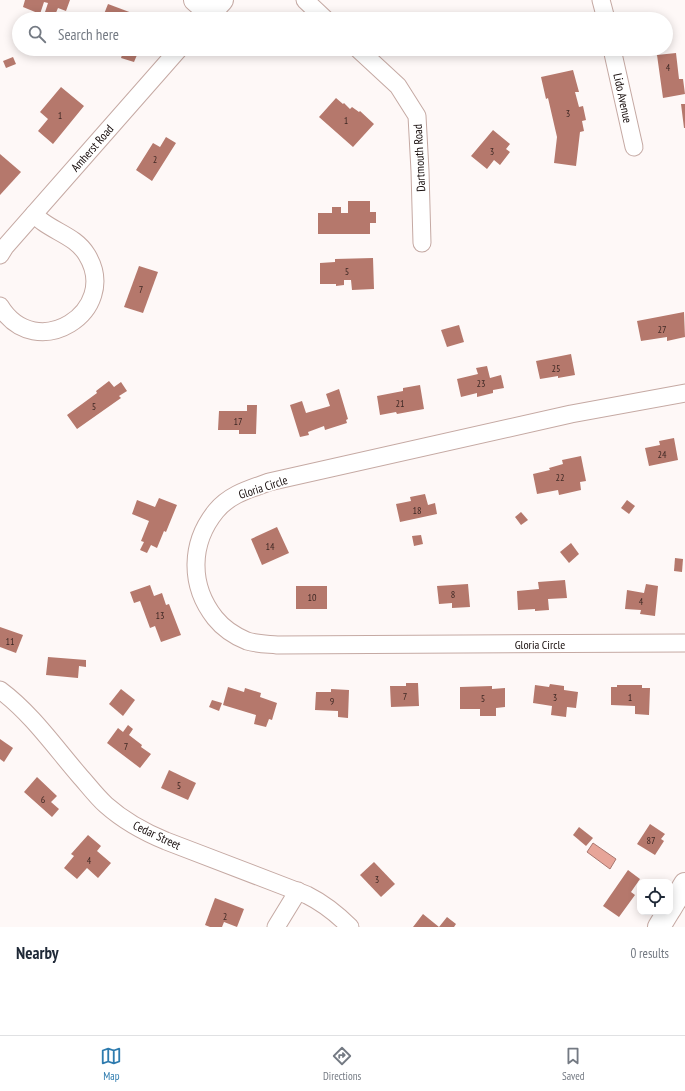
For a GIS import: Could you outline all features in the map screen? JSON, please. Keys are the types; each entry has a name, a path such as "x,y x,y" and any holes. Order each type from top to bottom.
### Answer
{"main road":[{"path":"673,904 685,884"},
{"path":"659,927 666,915"}],"street":[{"path":"305,0 318,12"},
{"path":"602,0 605,12"},
{"name":"Amherst Road","path":"2,248 34,214 173,56"},
{"name":"Dartmouth Road","path":"366,56 398,86 417,116 422,243"},
{"name":"Lido Avenue","path":"614,56 634,147"},
{"path":"0,306 9,317 23,327 39,331 48,331 64,327 75,320 89,304 92,296 94,279 93,271 91,262 85,251 76,242 43,222 34,214"},
{"name":"Gloria Circle","path":"685,393 571,414 269,482 241,492 228,500 217,510 208,522 202,535 197,550 195,567 197,583 203,599 210,612 221,625 235,635 248,641 262,644 685,643"},
{"name":"Cedar Street","path":"0,690 28,715 93,792 124,819 149,834 298,891 315,899 341,918 350,927"},
{"path":"276,927 298,891"}],"shaded area":[{"path":"593,843 616,859 610,869 587,852"}],"building":[{"path":"25,0 70,0 66,11 58,8 56,12 45,12 48,3 44,2 41,12 35,12 23,7"},
{"path":"108,4 129,12 105,12"},
{"path":"673,53 676,53 679,79 683,79 685,94 663,98 657,56 673,56"},
{"path":"122,56 137,56 134,62 121,58"},
{"path":"13,57 16,64 6,68 3,61"},
{"path":"573,70 579,92 575,92 579,107 583,106 586,120 582,121 584,131 580,132 576,166 554,163 557,137 548,98 546,99 541,77"},
{"path":"61,87 84,106 53,144 38,131 48,119 40,112"},
{"path":"336,98 350,109 352,107 359,112 360,111 374,124 353,147 319,117"},
{"path":"681,104 685,104 685,128 684,128"},
{"path":"493,130 510,144 506,149 510,152 500,165 494,160 487,169 471,156"},
{"path":"166,137 176,143 152,181 136,170 153,143 160,147"},
{"path":"0,154 21,172 0,195"},
{"path":"348,201 370,201 370,212 376,212 376,223 370,223 370,234 318,234 318,213 332,213 332,207 341,207 341,213 348,213"},
{"path":"373,258 374,289 352,290 351,280 344,280 344,285 336,286 336,284 320,284 320,263 335,262 335,259"},
{"path":"139,266 158,272 143,313 124,307"},
{"path":"684,312 685,337 667,341 667,337 641,341 637,321"},
{"path":"459,325 464,342 447,347 441,330"},
{"path":"571,354 575,375 540,379 536,361"},
{"path":"487,366 490,378 501,375 504,388 493,390 493,393 477,397 477,393 461,397 457,379 478,374 476,368"},
{"path":"109,381 114,387 121,382 127,391 119,396 121,398 77,429 67,415 97,393 96,391"},
{"path":"420,385 424,409 397,414 396,412 380,415 377,396 403,391 403,388"},
{"path":"339,389 348,419 346,420 347,423 325,430 324,426 308,432 309,435 300,437 290,405 302,401 306,413 330,406 326,394"},
{"path":"247,405 257,405 256,434 239,434 239,430 218,430 219,411 247,411"},
{"path":"674,438 678,460 649,466 645,448 660,445 659,441"},
{"path":"581,456 586,481 580,482 581,490 559,495 558,490 537,494 533,474 550,470 549,468 563,464 562,460"},
{"path":"425,494 428,505 435,503 437,514 400,522 396,504 411,501 410,497"},
{"path":"159,498 177,505 166,532 164,531 157,548 151,545 147,553 140,550 144,542 141,541 149,521 132,514 137,500 155,507"},
{"path":"627,500 635,506 629,514 621,508"},
{"path":"521,512 528,520 521,525 515,517"},
{"path":"277,527 289,553 262,565 251,539"},
{"path":"421,535 423,544 414,546 412,536"},
{"path":"571,543 579,554 569,563 560,552"},
{"path":"675,558 683,559 682,572 674,571"},
{"path":"565,580 567,598 548,599 549,610 518,610 517,591 539,589 538,582"},
{"path":"468,584 470,607 452,608 452,603 439,604 437,586"},
{"path":"646,584 658,586 655,616 640,614 641,610 625,609 627,590 644,593"},
{"path":"150,585 154,596 162,593 166,605 169,604 181,635 161,642 155,626 150,628 140,601 134,603 130,592"},
{"path":"296,586 327,586 327,609 296,609"},
{"path":"0,627 23,635 16,653 0,647"},
{"path":"48,657 86,660 86,667 79,666 78,678 46,675"},
{"path":"406,683 418,683 419,706 391,707 390,686 406,686"},
{"path":"550,684 564,686 564,690 578,692 576,708 567,707 566,717 551,715 552,706 533,703 535,685 549,687"},
{"path":"617,685 642,685 642,688 650,688 649,715 635,714 635,706 611,705 611,687 617,687"},
{"path":"492,686 492,689 505,688 505,707 496,708 496,716 480,716 480,709 460,709 460,687"},
{"path":"228,687 244,692 245,688 261,693 260,697 277,703 272,720 269,719 266,727 254,724 256,715 223,705"},
{"path":"121,689 135,700 123,716 109,704"},
{"path":"331,689 349,690 348,718 338,717 338,711 315,710 316,692 331,692"},
{"path":"212,700 222,703 219,711 209,707"},
{"path":"128,725 133,729 129,735 142,745 141,747 151,754 140,768 107,743 118,728 123,732"},
{"path":"0,739 13,748 4,762 0,759"},
{"path":"169,770 196,783 188,800 161,788"},
{"path":"37,777 57,796 51,802 59,809 52,817 24,792"},
{"path":"650,824 665,834 661,839 664,841 655,855 637,844"},
{"path":"579,827 593,838 586,846 573,835"},
{"path":"88,835 101,846 97,851 111,863 98,878 87,868 77,879 64,868 74,856 71,854"},
{"path":"374,862 395,884 381,897 360,875"},
{"path":"628,870 640,879 637,879 637,883 631,892 635,895 619,917 603,906"},
{"path":"215,898 244,909 237,927 224,922 222,927 210,927 205,925"},
{"path":"423,914 439,927 413,927"},
{"path":"447,917 456,924 454,927 439,927"}]}
